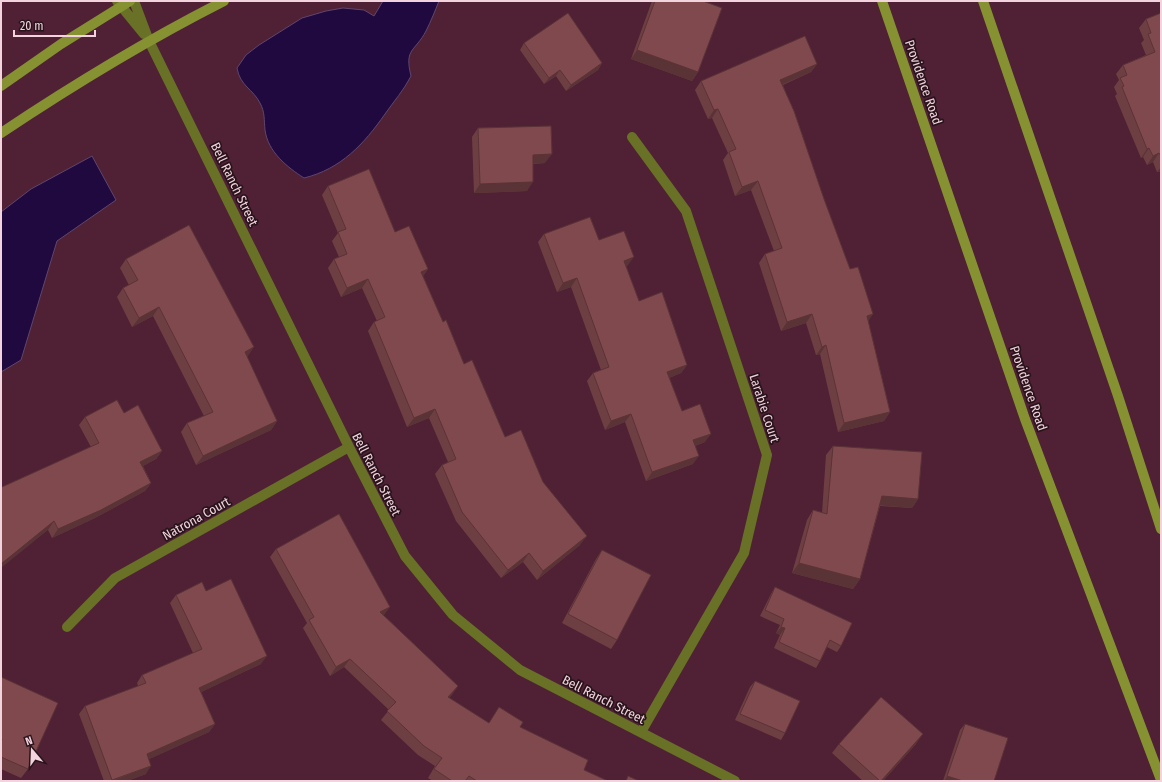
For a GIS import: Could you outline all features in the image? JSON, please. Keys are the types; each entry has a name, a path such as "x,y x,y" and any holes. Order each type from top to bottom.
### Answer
{"main road":[{"path":"1,86 119,4 130,1"},
{"path":"1,133 43,104 149,41 224,1"},
{"name":"Providence Road","path":"882,1 1025,418 1161,780"},
{"path":"983,1 1118,396 1161,529"}],"street":[{"path":"134,1 149,41"},
{"path":"119,4 149,41"},
{"name":"Bell Ranch Street","path":"149,41 404,556 453,614 520,670 735,781"},
{"name":"Larabie Court","path":"632,137 686,211 767,456 744,553 641,732"},
{"name":"Natrona Court","path":"67,627 115,578 349,447"}],"shaded area":[{"path":"383,1 439,1 426,31 410,55 409,67 411,76 377,125 360,145 340,162 317,174 304,178 285,164 274,152 267,138 262,106 241,79 237,68 246,55 259,45 302,18 343,8 364,10 374,16"},
{"path":"92,156 116,200 57,241 21,360 1,372 1,212 31,189"}],"building":[{"path":"655,1 703,1 722,8 698,72 637,50"},
{"path":"568,13 602,63 571,85 560,70 549,78 524,43"},
{"path":"1161,13 1161,156 1159,153 1153,156 1149,148 1147,149 1122,87 1124,86 1120,78 1127,75 1123,65 1155,52 1148,34 1151,33 1146,19"},
{"path":"805,36 817,64 780,80 794,111 850,269 858,267 873,314 867,316 890,412 844,423 826,345 822,347 812,314 787,322 765,254 782,248 758,181 742,187 729,152 736,149 718,109 714,110 701,81"},
{"path":"551,126 552,154 533,155 533,182 480,184 478,128"},
{"path":"369,169 395,232 409,226 428,269 421,272 443,322 446,320 464,364 472,360 505,437 521,430 543,482 587,536 543,571 529,553 508,570 462,512 442,465 456,459 435,409 414,418 374,322 385,317 368,279 347,288 334,259 347,254 338,232 346,229 328,186"},
{"path":"590,217 599,240 624,231 634,257 624,261 639,301 662,292 687,365 667,372 682,411 700,404 711,434 693,440 699,456 652,472 631,414 611,421 593,373 609,367 577,278 563,283 544,234"},
{"path":"189,225 254,347 245,352 277,421 203,456 187,423 213,412 159,307 139,318 123,288 138,280 126,259"},
{"path":"117,400 124,413 138,405 162,451 140,462 151,483 101,510 58,529 54,521 1,564 1,485 2,487 99,443 85,417"},
{"path":"833,446 922,452 918,499 882,496 860,579 799,563 813,510 827,514"},
{"path":"339,514 390,607 380,612 458,686 448,697 489,723 499,707 523,722 520,727 588,760 584,770 608,781 477,781 469,776 465,781 452,781 434,769 442,758 424,746 387,711 396,702 350,659 336,667 309,620 314,617 276,549"},
{"path":"602,550 651,575 617,640 568,614"},
{"path":"231,579 267,656 199,688 215,724 147,754 151,766 112,780 85,706 146,683 142,675 202,649 176,595 202,582 206,591"},
{"path":"775,587 852,623 841,646 830,640 820,661 779,642 785,628 781,627 784,619 765,610"},
{"path":"1,677 58,703 28,769 1,757"},
{"path":"755,681 800,701 785,733 740,714"},
{"path":"881,697 923,734 880,781 839,744"},
{"path":"965,724 1008,738 994,781 963,781 947,776"},
{"path":"628,776 639,781 626,781"}]}
